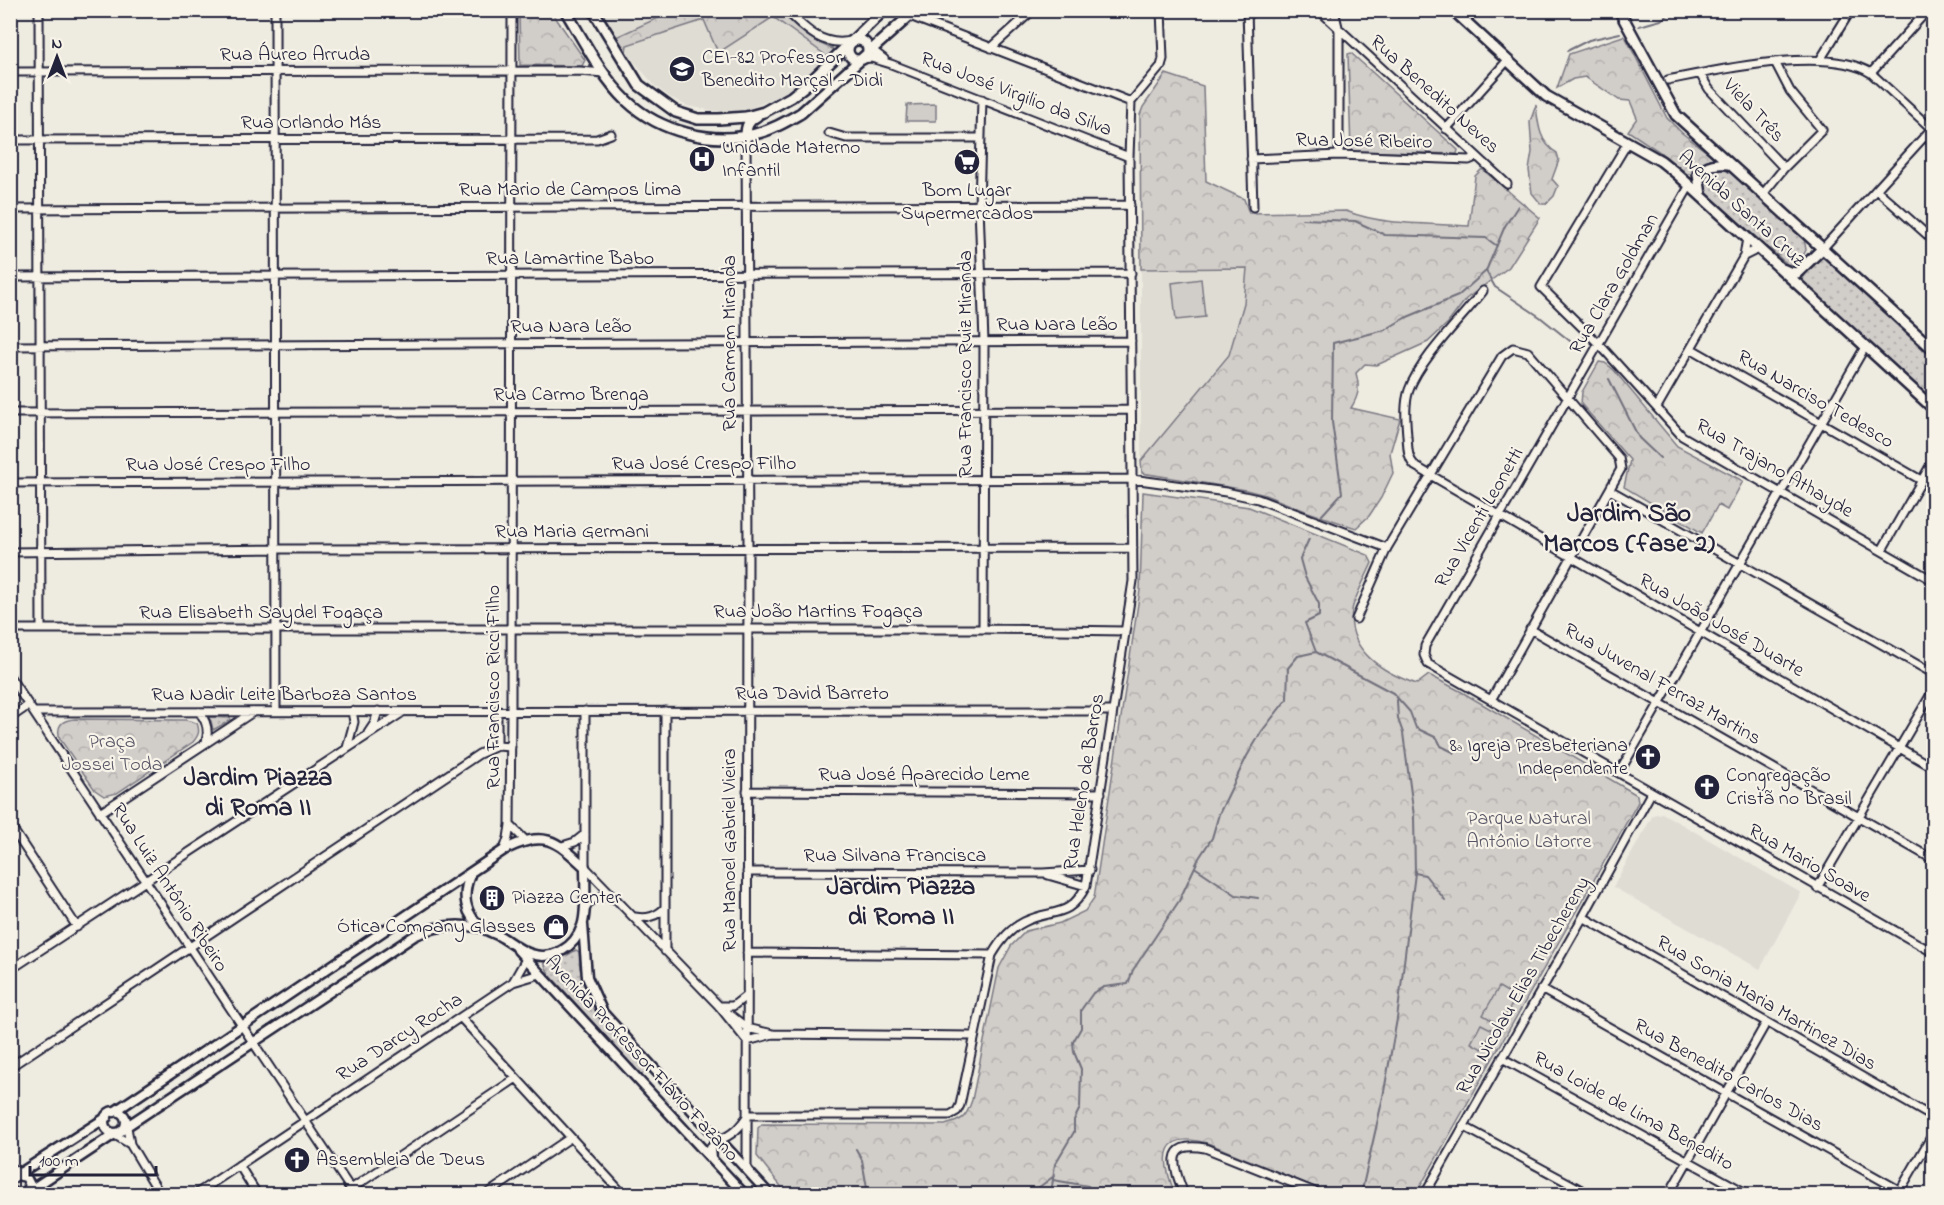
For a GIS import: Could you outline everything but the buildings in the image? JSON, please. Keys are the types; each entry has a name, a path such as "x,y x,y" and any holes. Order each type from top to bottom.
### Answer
{"main road":[{"path":"565,10 604,73 627,101 646,116 670,129 719,137 759,133 801,112 913,13"},
{"path":"593,10 639,86 676,111 698,118 719,119 746,117 764,112"},
{"path":"746,136 746,126 751,119 791,96 811,81 884,10"},
{"name":"Avenida Santa Cruz","path":"1453,10 1546,96 1661,161 1690,185 1934,409"},
{"name":"Avenida Santa Cruz","path":"1619,10 1676,115 1934,350"},
{"path":"852,42 864,42 873,47"},
{"path":"852,42 848,48 851,57 862,60"},
{"path":"1690,185 1698,174 1710,165 1729,164"},
{"path":"1698,174 1701,195"},
{"path":"1797,273 1810,257 1809,235"},
{"path":"1779,268 1789,273 1797,273 1823,248"}],"street":[{"path":"39,10 41,629"},
{"path":"275,10 276,711"},
{"name":"Rua Francisco Ricci Filho","path":"504,850 510,825 511,747 512,10"},
{"path":"786,10 809,33 823,40 852,42"},
{"path":"991,48 1033,10"},
{"path":"913,13 991,48 1131,102 1161,66 1163,59 1161,10"},
{"path":"1247,10 1253,207"},
{"path":"1319,11 1327,10"},
{"path":"1334,10 1340,31 1339,155"},
{"path":"1820,60 1851,10"},
{"path":"1871,73 1928,10"},
{"name":"Rua Benedito Neves","path":"1319,11 1507,184"},
{"name":"Rua José Virgilio da Silva","path":"873,47 882,58 891,64"},
{"path":"580,71 590,64 592,57 590,50"},
{"name":"Rua José Virgilio da Silva","path":"862,60 871,58 891,64 1129,157"},
{"path":"1668,80 1775,62 1820,60 1861,66 1933,129 1823,248"},
{"path":"1446,129 1507,61"},
{"path":"1763,194 1784,168 1822,130 1790,91 1775,62"},
{"name":"Rua Áureo Arruda","path":"10,72 580,71 604,73"},
{"name":"Viela Três","path":"1700,74 1709,89 1784,168"},
{"name":"Rua Francisco Ruiz Miranda","path":"982,99 979,206 984,342 983,629"},
{"name":"Rua Heleno de Barros","path":"748,1115 950,1115 957,1111 992,955 1014,928 1039,916 1070,908 1076,903 1086,886 1133,582 1129,157 1131,102"},
{"path":"829,133 846,138 981,138"},
{"name":"Rua Orlando Más","path":"10,140 597,139 611,134"},
{"name":"Rua Carmem Miranda","path":"746,136 748,585"},
{"name":"Rua Trajano Athayde","path":"1628,142 1540,287 1600,345 1682,436 1934,581"},
{"name":"Rua José Ribeiro","path":"1251,159 1339,155 1469,160 1476,157"},
{"name":"Rua Clara Goldman","path":"1568,398 1690,185"},
{"path":"1876,190 1934,241"},
{"name":"Rua Mario de Campos Lima","path":"10,209 1130,205"},
{"path":"1657,407 1744,256 1747,238"},
{"path":"1744,256 1758,249"},
{"name":"Rua Lamartine Babo","path":"10,277 1131,273"},
{"name":"Rua João José Duarte","path":"1484,291 1429,356 1409,390 1405,410 1410,461 1430,477 1934,768"},
{"name":"Rua Nara Leão","path":"10,346 1131,341"},
{"path":"1619,773 1865,346"},
{"path":"1356,619 1387,548 1502,356 1513,348 1520,348 1528,352 1619,458 1621,469 1491,700"},
{"name":"Rua Narciso Tedesco","path":"1692,349 1921,480"},
{"name":"Rua Vicenti Leonetti","path":"1424,655 1425,646 1568,398"},
{"name":"Rua Carmo Brenga","path":"10,413 1131,410"},
{"path":"1882,550 1934,459"},
{"name":"Rua José Crespo Filho","path":"10,483 1132,479 1226,492 1258,499 1387,548"},
{"path":"1610,490 1934,674"},
{"name":"Rua Maria Germani","path":"10,552 276,549 1133,548"},
{"name":"Rua Manoel Gabriel Vieira","path":"747,1170 748,585"},
{"name":"Rua Elisabeth Saydel Fogaça","path":"11,629 512,629"},
{"name":"Rua João Martins Fogaça","path":"512,629 1125,631"},
{"name":"Rua Juvenal Ferraz Martins","path":"1530,629 1934,860"},
{"name":"Rua Mario Soave","path":"1424,655 1428,664 1934,953"},
{"name":"Rua Luiz Antônio Ribeiro","path":"10,677 352,1192"},
{"path":"1817,888 1934,689"},
{"path":"10,718 32,709"},
{"name":"Rua Nadir Leite Barboza Santos","path":"32,709 57,712 511,710"},
{"path":"497,710 497,746"},
{"name":"Rua David Barreto","path":"511,710 1113,711"},
{"path":"100,813 253,711"},
{"path":"347,748 354,722 352,711"},
{"path":"365,737 374,724 378,711"},
{"path":"10,970 405,711"},
{"path":"583,925 585,711"},
{"path":"665,711 665,951"},
{"path":"45,730 47,721 57,712"},
{"path":"199,712 204,718 208,733 206,742"},
{"path":"10,1067 479,754 497,746 511,747"},
{"name":"Rua José Aparecido Leme","path":"747,790 1101,793"},
{"name":"Rua Nicolau Elias Tibechereny","path":"1425,1194 1651,793"},
{"path":"10,825 77,927"},
{"path":"510,825 526,841"},
{"path":"562,846 575,842 585,834"},
{"path":"15,1177 470,875 504,850 526,841 546,840 562,846 719,1006 747,1041 773,1034"},
{"name":"Rua Silvana Francisca","path":"747,872 1043,873 1090,870"},
{"name":"Rua Silvana Francisca","path":"1043,873 1086,886"},
{"path":"470,875 465,895 466,906 472,916 485,929 532,955 553,955 572,943 583,925 590,902 604,896 619,902"},
{"path":"634,917 643,919 651,917 659,914 665,908"},
{"name":"Rua Sonia Maria Martinez Dias","path":"1583,917 1934,1118"},
{"name":"Avenida Professor Flávio Fazano","path":"583,925 587,977 603,1013 747,1170 766,1194"},
{"path":"26,1194 120,1129 423,931 445,926 485,929"},
{"name":"Avenida Professor Flávio Fazano","path":"513,946 744,1194"},
{"path":"747,953 992,955"},
{"name":"Rua Darcy Rocha","path":"513,982 526,959"},
{"name":"Rua Darcy Rocha","path":"196,1194 513,982 540,974"},
{"name":"Rua Benedito Carlos Dias","path":"1541,989 1901,1193"},
{"path":"719,1006 733,1006 747,995"},
{"path":"719,1006 747,1028 773,1034 974,1036"},
{"path":"461,1018 623,1194"},
{"path":"1669,1194 1766,1023"},
{"name":"Rua Loide de Lima Benedito","path":"1502,1058 1748,1194"},
{"path":"352,1192 515,1078"},
{"path":"111,1114 122,1114 120,1129 130,1144"},
{"path":"111,1114 105,1124 120,1129 160,1194"},
{"path":"712,1159 711,1148 719,1140 730,1136 738,1129 748,1115"},
{"path":"1463,1126 1589,1194"},
{"path":"1901,1193 1934,1132"},
{"path":"486,1194 570,1138"},
{"path":"1184,1194 1173,1162 1178,1151 1187,1146 1205,1148 1320,1194"},
{"path":"239,1165 257,1194"},
{"path":"10,1167 15,1177 30,1182 30,1188 26,1194"},
{"path":"10,1190 15,1194"}],"shaded area":[{"path":"602,11 673,11 616,37"},
{"path":"773,17 824,54 823,63 780,96 748,109 721,112 687,106 655,86 626,52 627,45 704,20 718,53"},
{"path":"1247,268 1244,303 1229,355 1141,461 1141,269"},
{"path":"1662,813 1801,893 1760,969 1613,887 1653,815"}],"green space":[{"path":"519,11 551,11 585,60 582,66 520,65"},
{"path":"673,11 780,11 805,33 833,49 835,53 823,63 824,54 773,17 718,53 704,20 627,45 626,52 616,37"},
{"path":"1623,36 1667,118 1682,133 1716,159 1697,166 1692,174 1687,174 1660,152 1628,131 1637,118 1630,101 1619,100 1585,77 1573,79 1557,88 1569,54"},
{"path":"1351,53 1458,150 1457,154 1351,151 1348,54"},
{"path":"1166,74 1203,86 1206,181 1244,199 1249,213 1346,211 1391,222 1469,226 1475,176 1482,169 1540,218 1509,267 1466,299 1448,323 1428,342 1377,365 1365,364 1356,373 1358,391 1351,408 1400,419 1390,453 1393,473 1369,516 1356,528 1246,490 1142,473 1141,461 1229,355 1244,303 1247,268 1141,269 1140,115"},
{"path":"936,104 936,121 906,121 907,105"},
{"path":"1536,105 1543,138 1546,144 1557,153 1559,160 1552,179 1558,186 1554,196 1546,204 1541,204 1532,193 1529,170 1532,152 1530,122"},
{"path":"1723,169 1731,173 1804,238 1806,250 1801,260 1795,265 1787,264 1709,196 1703,186 1705,177 1713,171"},
{"path":"1821,257 1829,260 1933,359 1933,402 1804,284 1802,279"},
{"path":"1201,279 1205,317 1176,320 1172,283"},
{"path":"1599,362 1613,369 1677,446 1743,481 1727,510 1718,505 1702,533 1624,487 1630,460 1581,404 1582,392"},
{"name":"Parque Natural Antônio Latorre","path":"1143,492 1249,507 1368,555 1372,563 1353,605 1352,624 1355,637 1370,658 1392,673 1417,684 1429,675 1460,691 1637,795 1638,802 1416,1194 1331,1194 1210,1144 1181,1140 1173,1143 1166,1158 1175,1194 787,1194 757,1156 758,1128 762,1124 945,1125 960,1120 966,1115 972,1100 999,968 1011,946 1026,931 1060,923 1085,911 1094,898 1140,590"},
{"path":"208,717 230,718 231,720 213,730"},
{"name":"Praça Jossei Toda","path":"75,719 186,720 197,723 199,731 193,742 117,793 104,796 95,790 60,739 59,727 63,722"},
{"path":"576,950 579,952 585,989 598,1016 649,1072 640,1074 549,974 544,963 557,961"},
{"path":"1499,987 1516,997 1500,1025 1483,1015"},
{"path":"1481,1024 1493,1030 1482,1049 1471,1043"}],"waterway":[{"path":"1639,26 1661,20 1675,10"},
{"path":"1567,51 1589,40 1620,33"},
{"path":"1322,515 1342,493 1332,422 1333,343 1385,330 1405,318 1458,296 1486,271 1505,226 1518,206"},
{"path":"1302,219 1355,221 1385,235 1486,238 1497,246"},
{"path":"1486,271 1495,287 1540,317 1580,349"},
{"path":"1609,379 1639,438 1660,458"},
{"path":"1051,1194 1055,1164 1074,1132 1074,1120 1080,1108 1081,1069 1074,1052 1073,1042 1081,1028 1081,1010 1093,993 1104,987 1128,984 1133,970 1179,901 1199,858 1212,838 1219,814 1247,756 1262,731 1287,699 1288,668 1298,656 1316,652 1305,623 1319,616 1319,604 1305,577 1300,559 1309,539"},
{"path":"1316,652 1393,693 1410,712 1416,728 1437,738 1441,746 1455,753"},
{"path":"1362,1190 1383,1097 1397,1019 1415,873 1414,816 1397,700"},
{"path":"1196,868 1236,895 1258,898"},
{"path":"1415,873 1425,875 1445,900"},
{"path":"856,1149 862,1160 868,1194"},
{"path":"1030,1194 1054,1176"},
{"path":"1053,1180 1088,1186 1095,1194"}],"place":[{"name":"CEI-82 Professor Benedito Marçal - Didi","path":"682,69"},
{"name":"Unidade Materno Infantil","path":"702,159"},
{"name":"Bom Lugar Supermercados","path":"967,162"},
{"name":"8ª Igreja Presbeteriana Independente","path":"1648,757"},
{"name":"Congregação Cristã no Brasil","path":"1707,787"},
{"name":"Piazza Center","path":"492,898"},
{"name":"Ótica Company Glasses","path":"556,927"},
{"name":"Assembleia de Deus","path":"297,1160"}],"district":[{"name":"Jardim São Marcos (fase 2)","path":"1629,530"},
{"name":"Jardim Piazza di Roma II","path":"258,794"},
{"name":"Jardim Piazza di Roma II","path":"901,903"}]}
